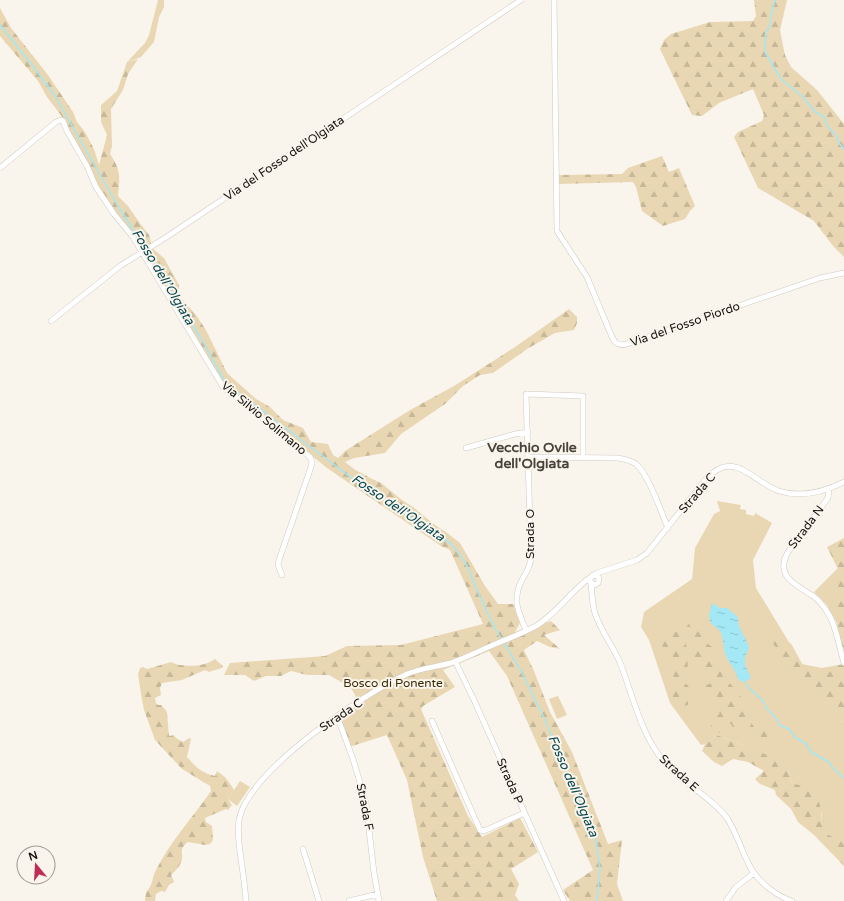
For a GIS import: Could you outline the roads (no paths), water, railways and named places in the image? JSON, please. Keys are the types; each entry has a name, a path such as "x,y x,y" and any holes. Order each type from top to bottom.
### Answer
{"street":[{"name":"Via del Fosso dell'Olgiata","path":"51,321 120,266 183,226 521,0"},
{"name":"Via del Fosso Piordo","path":"554,0 557,231 586,277 616,343 621,345 627,344 820,278 844,273"},
{"path":"0,168 56,122 61,120 63,121 87,166 96,187 114,214 144,250"},
{"name":"Via Silvio Solimano","path":"144,250 223,387 312,460 311,467 278,560 278,565 282,575"},
{"name":"Strada O","path":"526,630 518,608 516,595 529,568 531,559 526,394 583,396 583,458"},
{"path":"466,448 528,432"},
{"path":"529,457 622,459 635,464 642,471 668,528"},
{"name":"Strada C","path":"246,901 238,835 239,820 243,808 254,789 271,771 295,748 337,716 375,692 408,674 455,661 537,625 582,583 611,569 644,556 654,546 706,479 714,472 722,468 733,467 743,469 769,487 784,492 801,494 829,489 844,482"},
{"name":"Strada N","path":"829,489 828,498 788,552 783,566 791,582 814,597 827,612 834,628 844,663"},
{"name":"Strada C","path":"599,583 611,569"},
{"path":"599,577 599,583 595,585 591,579 599,577"},
{"name":"Strada E","path":"591,579 593,607 598,622 618,658 642,724 651,744 658,755 671,769 721,811 735,832 754,873 777,894 792,901"},
{"name":"Strada E","path":"593,598 594,591 599,583"},
{"name":"Strada P","path":"455,661 564,901"},
{"name":"Strada F","path":"337,716 365,799 369,819 374,873 379,901"},
{"path":"432,722 480,830 484,831 524,813"},
{"path":"303,849 319,901"},
{"path":"726,901 736,887 754,873"},
{"path":"349,901 378,894"}],"water":[{"path":"712,603 720,608 727,608 738,617 740,629 749,648 745,657 745,665 751,678 747,681 743,682 739,680 728,661 721,633 710,622 709,615"}],"waterway":[{"path":"775,0 770,25 766,33 765,52 781,79 804,98 814,111 824,117 828,127 836,135 839,143 844,149"},
{"path":"0,25 55,96 119,208 145,248"},
{"name":"Fosso dell’Olgiata","path":"147,252 164,277 176,301 201,338 227,384 353,479 450,543 465,562 483,604 501,639"},
{"name":"Fosso dell’Olgiata","path":"503,642 520,669 545,720 596,840 600,869 597,901"},
{"path":"745,681 748,687 763,701 768,710 777,719 779,725 789,729 795,737 806,744 811,752 829,762 844,778"}],"district":[{"name":"Vecchio Ovile dell'Olgiata","path":"532,456"}],"park label":[{"name":"Bosco di Ponente","path":"393,683"}]}
